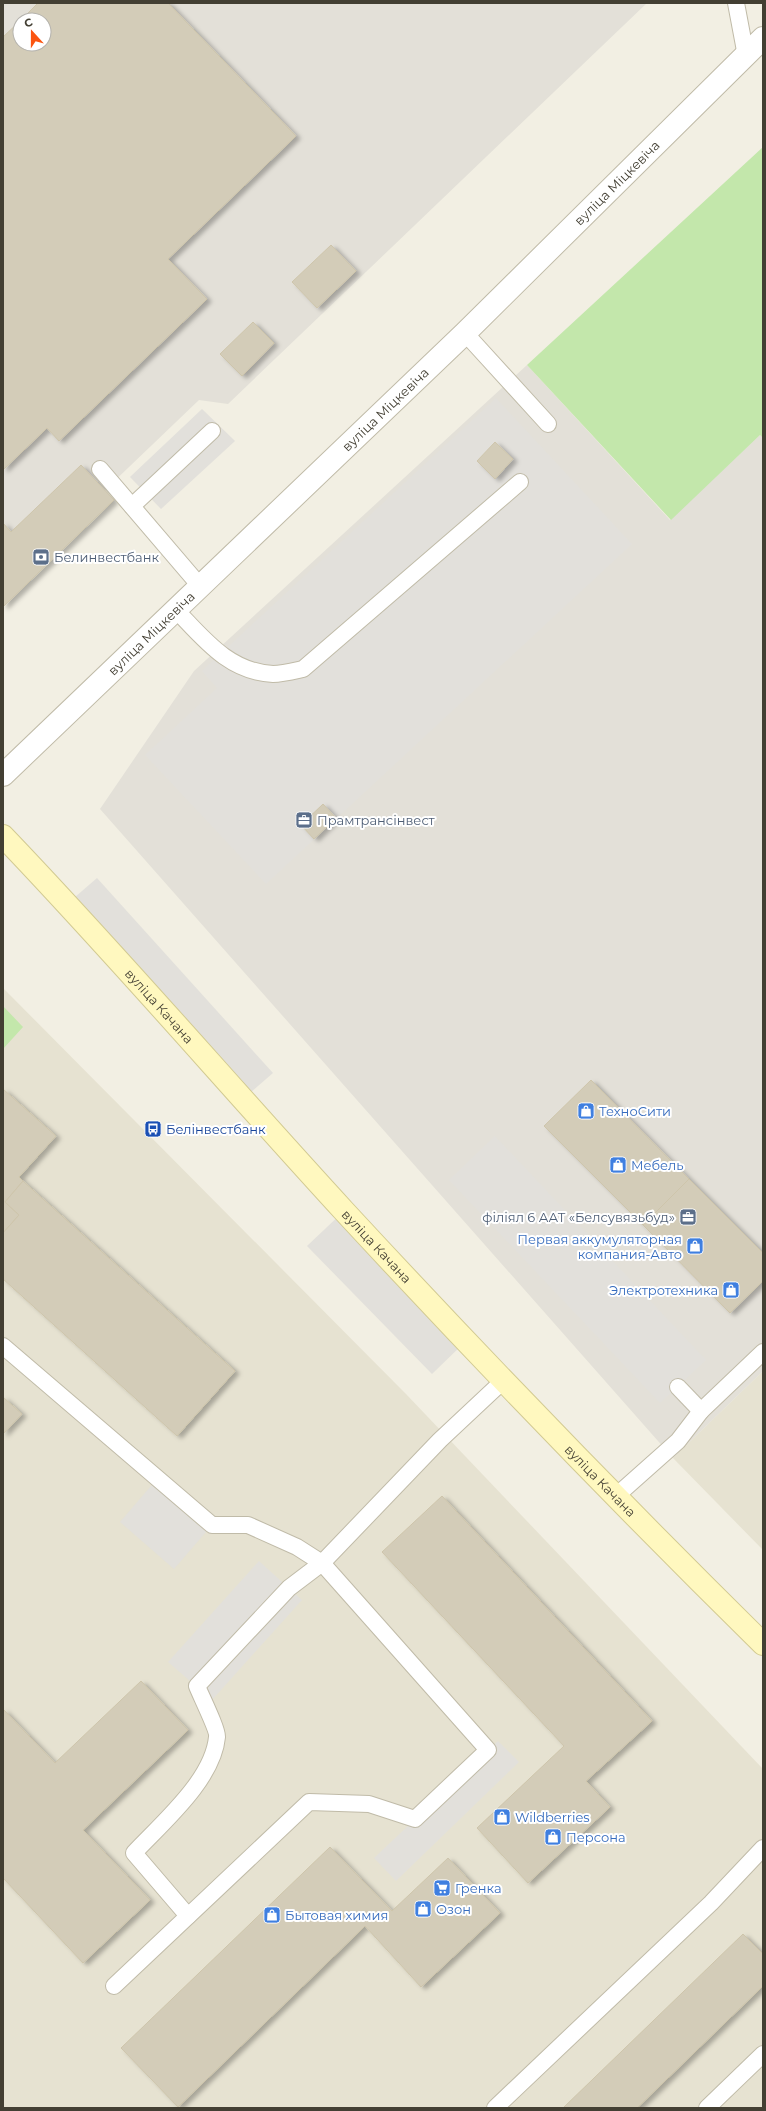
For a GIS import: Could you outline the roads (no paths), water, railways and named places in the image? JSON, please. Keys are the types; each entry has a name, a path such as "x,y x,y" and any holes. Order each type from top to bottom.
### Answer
{"main road":[{"name":"вуліца Качана","path":"3,836 68,904 344,1211 503,1381 614,1497 763,1644"}],"street":[{"name":"вуліца Міцкевіча","path":"3,775 465,333 763,38"}],"lane":[{"path":"736,3 746,56"},
{"path":"465,333 548,424"},
{"path":"132,506 212,431"},
{"path":"100,469 200,586"},
{"path":"176,610 220,654 245,670 274,674 303,669 520,482"},
{"path":"3,1346 212,1525 248,1525 297,1547 322,1562 488,1750 415,1819 369,1804 309,1802 114,1986"},
{"path":"614,1497 678,1441 700,1411 763,1352"},
{"path":"188,1916 134,1853 192,1792 208,1767 218,1736 196,1686 289,1588 322,1562 440,1440 503,1381"},
{"path":"678,1387 700,1411"},
{"path":"495,2108 711,1903 763,1848"},
{"path":"707,2108 763,2054"}],"place":[{"name":"Белинвестбанк","path":"41,557"},
{"name":"Прамтрансінвест","path":"304,820"},
{"name":"ТехноСити","path":"586,1111"},
{"name":"Белінвестбанк","path":"153,1129"},
{"name":"Мебель","path":"618,1165"},
{"name":"філіял 6 ААТ «Белсувязьбуд»","path":"688,1217"},
{"name":"Первая аккумуляторная компания-Авто","path":"695,1246"},
{"name":"Электротехника","path":"731,1290"},
{"name":"Wildberries","path":"502,1817"},
{"name":"Персона","path":"553,1837"},
{"name":"Гренка","path":"442,1888"},
{"name":"Озон","path":"423,1909"},
{"name":"Бытовая химия","path":"272,1915"}]}
